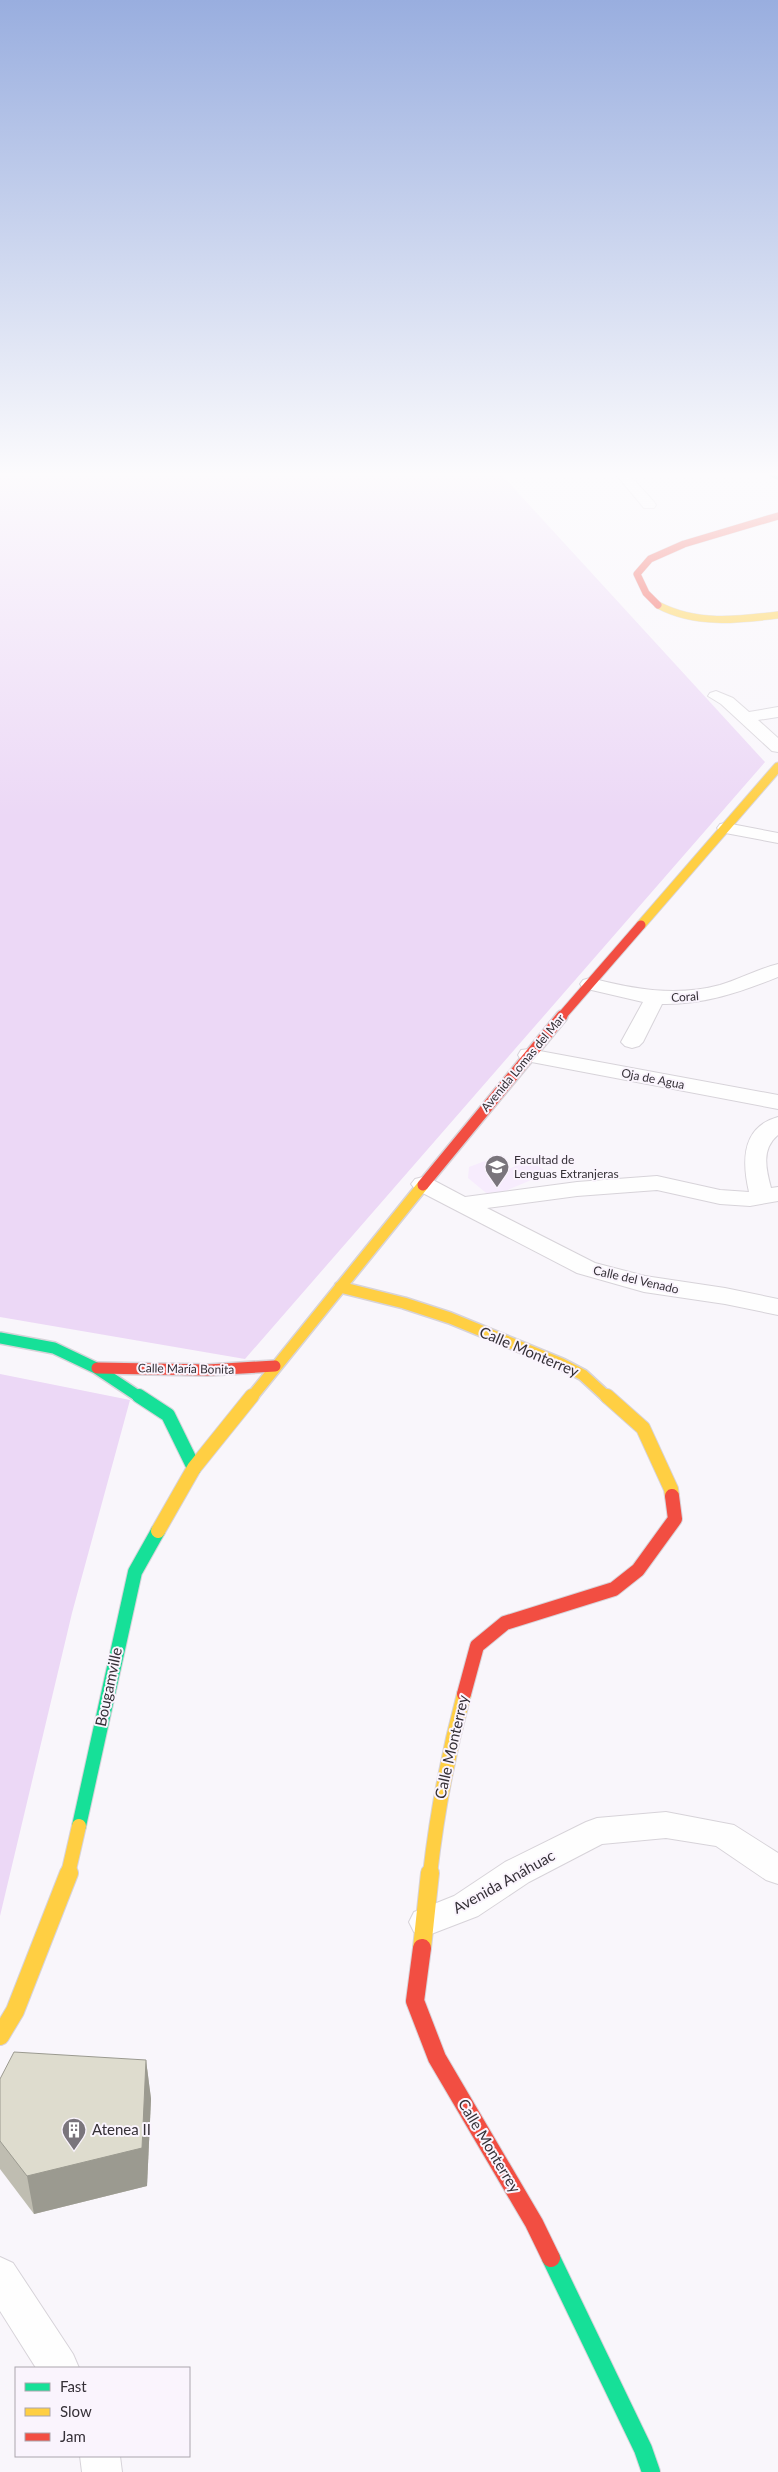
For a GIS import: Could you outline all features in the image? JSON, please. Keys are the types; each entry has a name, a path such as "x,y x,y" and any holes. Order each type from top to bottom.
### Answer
{"main road":[{"path":"643,587 648,596 664,608 690,616 726,620 778,615"},
{"name":"Avenida Lomas del Mar","path":"275,1366 529,1055 726,828 771,772 778,767"},
{"name":"Calle Monterrey","path":"340,1287 404,1303 450,1318 583,1375 643,1428 671,1489 675,1506 675,1518 638,1570 614,1589 505,1623 477,1646 451,1743 436,1822 426,1922 415,2001 437,2058 534,2223 643,2449 651,2472"},
{"name":"Calle María Bonita","path":"0,1338 54,1348 96,1368 168,1415 194,1468"},
{"name":"Calle María Bonita","path":"96,1368 204,1371 240,1370 275,1366"},
{"name":"Bougamville","path":"0,2036 15,2011 66,1880 135,1572 194,1468 275,1366"}],"street":[{"path":"716,696 727,701 778,746"},
{"path":"746,718 778,712"},
{"path":"726,828 778,838"},
{"name":"Coral","path":"590,984 627,994 655,998 688,999 712,994 778,970"},
{"path":"632,1042 655,998"},
{"name":"Oja de Agua","path":"529,1055 778,1102"},
{"path":"462,1204 577,1188 656,1183 720,1197 750,1199 770,1195 753,1162 763,1134 778,1124"},
{"name":"Calle del Venado","path":"423,1184 586,1268 644,1284 725,1296 778,1307"},
{"name":"Avenida Anáhuac","path":"426,1922 466,1906 517,1872 597,1831 666,1825 723,1834 778,1870"},
{"path":"0,2276 58,2367"},
{"path":"100,2457 102,2472"}],"shaded area":[{"path":"0,587 605,587 765,762 245,1359 0,1317"},
{"name":"Facultad de Lenguas Extranjeras","path":"531,1160 548,1173 491,1197 468,1178 469,1167 485,1161 499,1173"},
{"path":"0,1374 130,1400 72,1613 0,1916"}],"building":[{"name":"Atenea II","path":"14,2052 146,2060 142,2148 27,2176 0,2141 0,2079"}],"traffic: fast":[{"path":"0,1338 54,1348 96,1368 168,1415 194,1468"},
{"path":"79,1826 135,1572 158,1531"},
{"path":"551,2258 643,2449 651,2472"}],"traffic: slow":[{"path":"658,605 671,612 701,619 716,620 778,615"},
{"path":"641,925 778,767"},
{"path":"158,1531 194,1468 423,1185"},
{"path":"340,1287 404,1303 450,1318 562,1364 583,1375 643,1428 671,1489 672,1496"},
{"path":"422,1948 436,1822 451,1743 464,1694"},
{"path":"0,2036 15,2011 67,1880 79,1826"}],"traffic: jam":[{"path":"643,587 646,593 658,605"},
{"path":"423,1185 538,1044 641,925"},
{"path":"97,1368 208,1370 275,1366"},
{"path":"464,1694 477,1646 505,1623 614,1589 638,1570 675,1519 672,1496"},
{"path":"422,1948 415,2001 437,2058 534,2223 551,2258"}],"place":[{"name":"Facultad de Lenguas Extranjeras","path":"497,1188"},
{"name":"Atenea II","path":"74,2151"}]}
